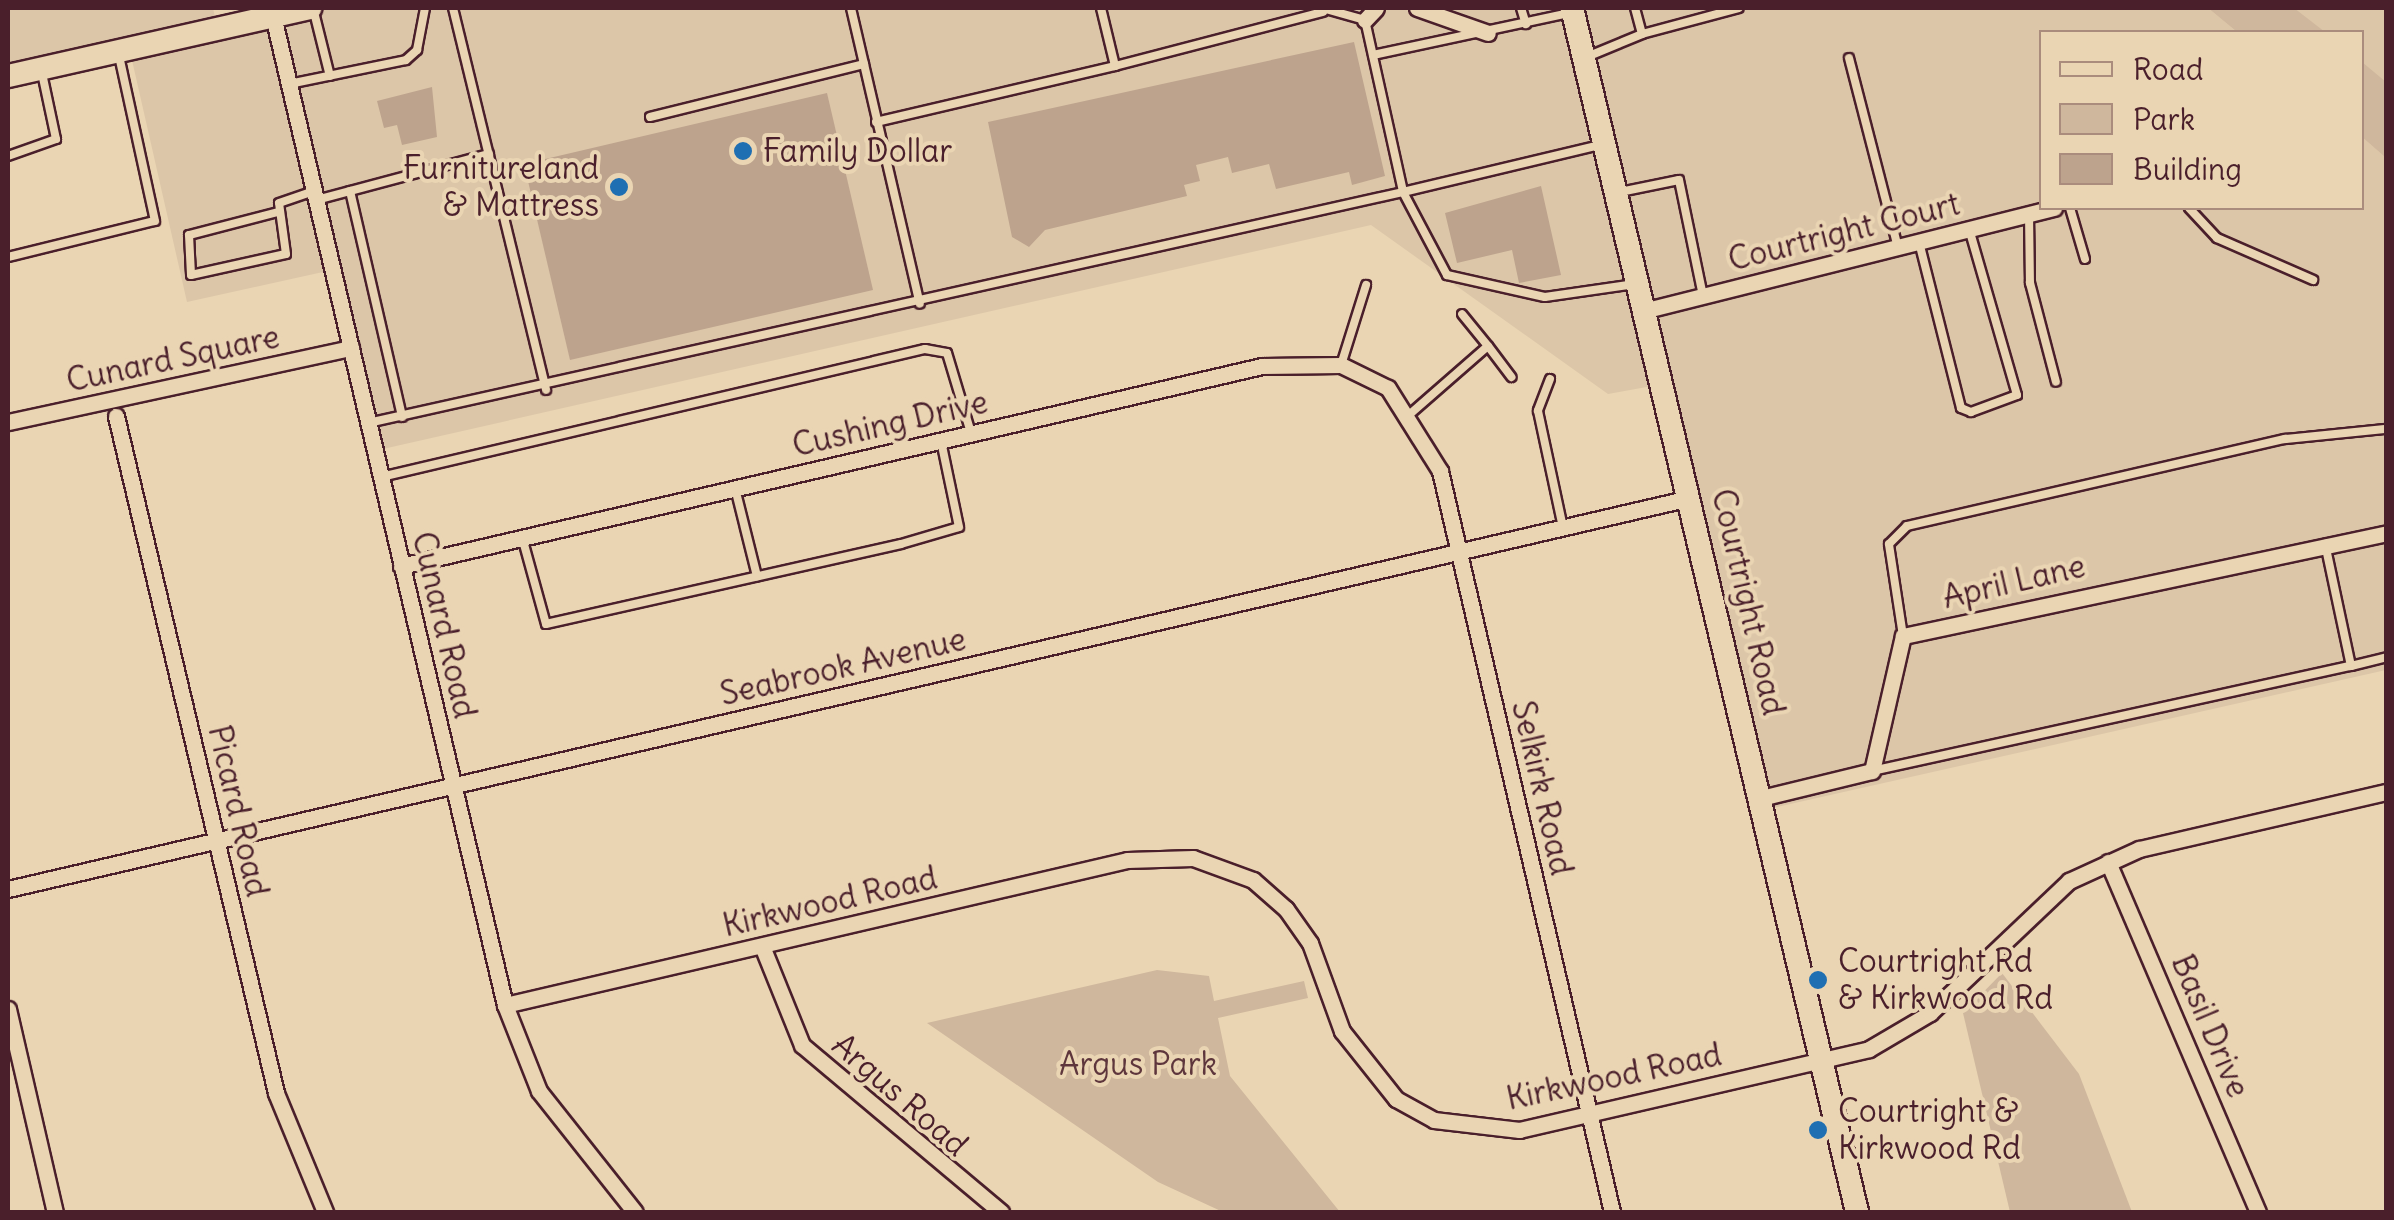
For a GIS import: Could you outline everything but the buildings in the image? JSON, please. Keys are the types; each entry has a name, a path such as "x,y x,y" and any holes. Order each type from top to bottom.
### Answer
{"street":[{"path":"8,76 312,8"},
{"path":"1417,8 1488,33"},
{"name":"Courtright Road","path":"1573,10 1615,193 1647,310 1857,1212"},
{"name":"Cunard Road","path":"273,16 505,1005 539,1091 635,1212"},
{"name":"Courtright Court","path":"1647,310 2046,210"},
{"name":"Cunard Square","path":"8,422 351,348"},
{"name":"Cushing Drive","path":"402,566 1262,366 1341,364 1388,388"},
{"name":"Selkirk Road","path":"1388,388 1410,414 1440,470 1612,1212"},
{"name":"Picard Road","path":"116,416 276,1093 325,1212"},
{"name":"Seabrook Avenue","path":"8,889 1690,498"},
{"name":"April Lane","path":"1872,771 1904,636 2386,532"},
{"path":"1760,798 1872,771"},
{"name":"Kirkwood Road","path":"505,1005 1128,860 1193,858 1253,880 1286,910 1310,944 1342,1031 1396,1099 1476,1130 1590,1114 1868,1048 1930,1013 2042,900 2108,862 2386,792"},
{"name":"Basil Drive","path":"2108,862 2258,1212"},
{"name":"Argus Road","path":"762,946 792,1032 812,1056 1001,1212"},
{"path":"8,1010 55,1212"}],"lane":[{"path":"312,8 330,76"},
{"path":"289,84 406,60 417,50 425,8"},
{"path":"453,8 546,390"},
{"path":"851,8 920,304"},
{"path":"1101,8 1115,66"},
{"path":"1521,8 1526,24"},
{"path":"1635,8 1642,34"},
{"path":"1584,58 1642,34 1739,8"},
{"path":"876,122 1115,66 1322,10 1370,14 1373,55 1404,192 1447,275 1545,296 1639,284"},
{"path":"1373,55 1488,33 1573,10"},
{"path":"8,256 154,220 118,51"},
{"path":"1849,58 1898,247"},
{"path":"650,117 864,64"},
{"path":"8,156 56,138 41,69"},
{"path":"368,423 546,390 1604,144"},
{"path":"278,212 190,235 191,274 286,254 278,212 283,199 350,191 489,154"},
{"path":"1615,193 1679,180 1703,296"},
{"path":"350,191 402,416"},
{"path":"2071,210 2085,259"},
{"path":"2190,210 2217,238 2313,280"},
{"path":"2029,214 2030,283 2056,382"},
{"path":"1919,242 1964,410 2017,394 1969,229"},
{"path":"1341,364 1366,284"},
{"path":"1462,314 1511,377"},
{"path":"1410,414 1488,346"},
{"path":"381,477 925,348 947,353 971,434"},
{"path":"1550,379 1538,411 1563,528"},
{"path":"1904,636 1889,544 1907,526 2285,440 2386,428"},
{"path":"522,538 546,624 757,576 959,527 942,440"},
{"path":"736,488 757,576"},
{"path":"2326,544 2351,666"},
{"path":"1872,771 2386,657"}],"shaded area":[{"path":"8,8 213,8 217,27 305,8 2208,8 2235,30 2039,30 2039,210 2364,210 2364,139 2386,158 2386,670 1764,810 1663,384 1608,394 1371,225 374,451 332,270 187,302 129,47 8,74"},
{"path":"2289,8 2386,8 2386,85 2364,67 2364,30 2317,30"}],"green space":[{"path":"2208,8 2294,8 2322,30 2235,30"},
{"path":"2364,64 2386,82 2386,158 2364,139"},
{"name":"Argus Park","path":"1157,970 1209,976 1214,1001 1304,981 1308,998 1218,1018 1230,1076 1340,1212 1223,1212 1158,1182 927,1023"},
{"path":"2002,973 2079,1074 2132,1212 2010,1212 1963,1013"}],"place":[{"name":"Family Dollar","path":"743,151"},
{"name":"Furnitureland & Mattress","path":"619,187"},
{"name":"Courtright Rd & Kirkwood Rd","path":"1818,980"},
{"name":"Courtright & Kirkwood Rd","path":"1818,1130"}]}
